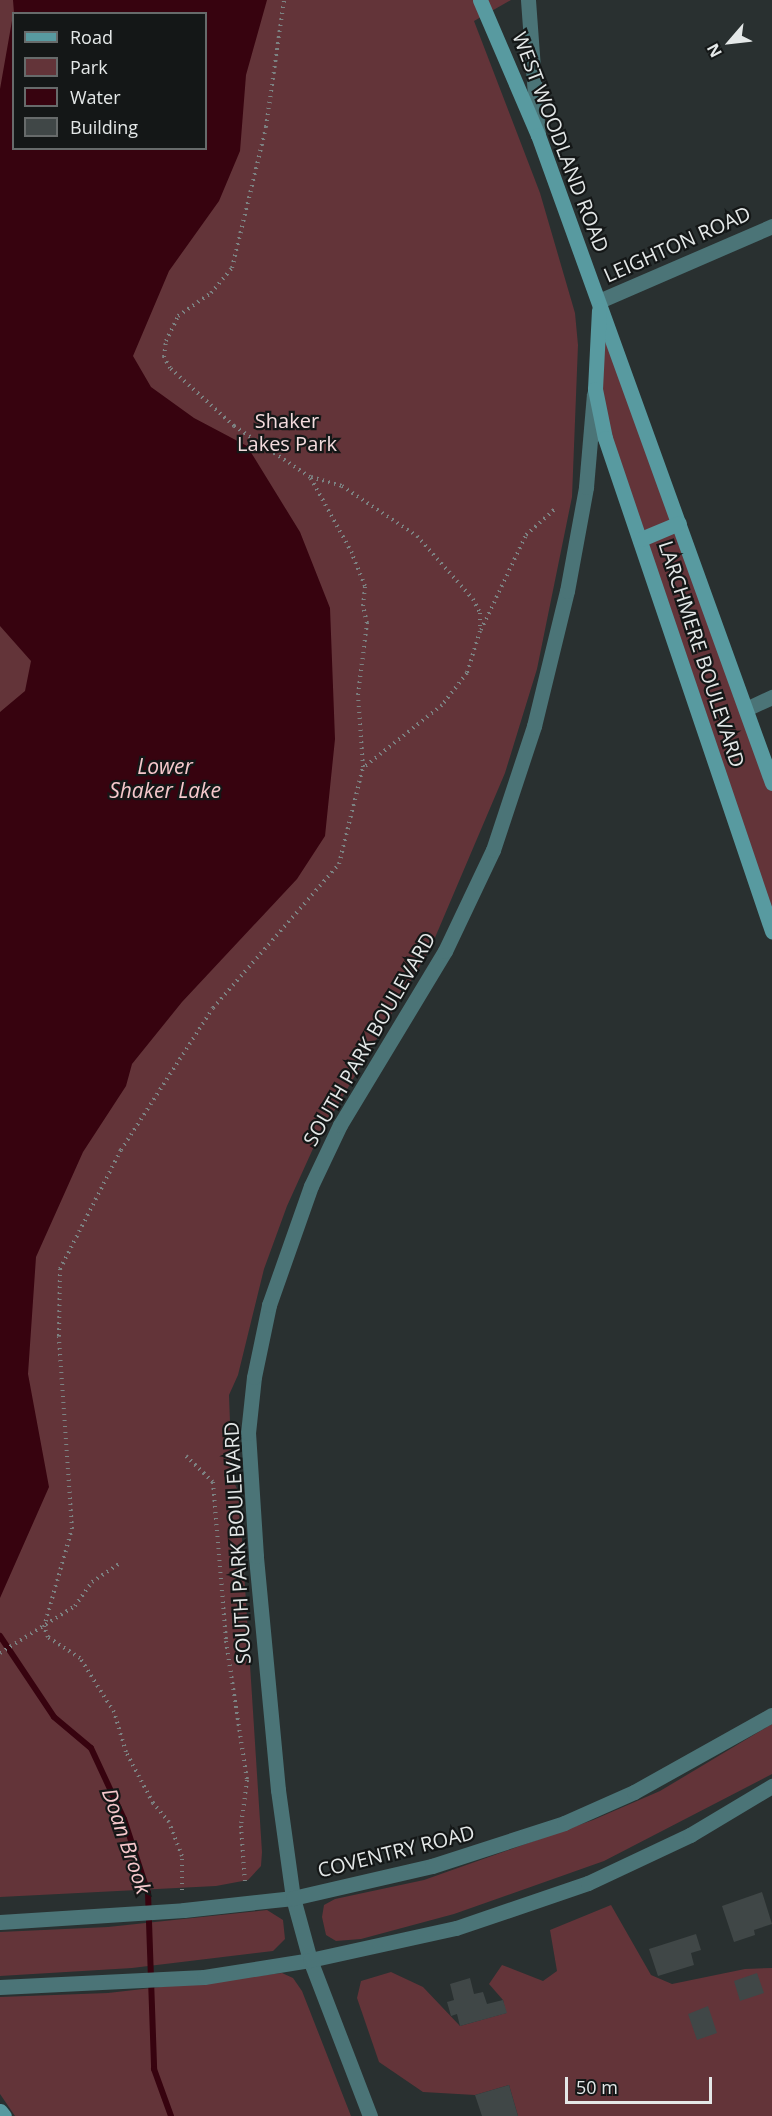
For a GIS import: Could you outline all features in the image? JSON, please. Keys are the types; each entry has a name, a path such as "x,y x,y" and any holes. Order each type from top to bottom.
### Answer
{"main road":[{"name":"WEST WOODLAND ROAD","path":"480,0 538,135 599,301"},
{"name":"SOUTH PARK BOULEVARD","path":"595,389 599,301"},
{"name":"LARCHMERE BOULEVARD","path":"599,301 772,783"},
{"name":"LARCHMERE BOULEVARD","path":"595,389 605,438 772,930"},
{"path":"641,539 679,522"},
{"path":"0,2111 3,2116"}],"street":[{"path":"528,0 538,135"},
{"name":"LEIGHTON ROAD","path":"599,301 772,226"},
{"name":"SOUTH PARK BOULEVARD","path":"370,2116 310,1960 294,1898 278,1790 258,1578 249,1440 254,1377 269,1305 311,1186 340,1125 445,951 493,850 534,726 567,591 586,487 595,389"},
{"path":"746,709 772,698"},
{"name":"COVENTRY ROAD","path":"0,1922 184,1910 294,1898 432,1866 564,1823 675,1772 772,1714"},
{"path":"0,1988 204,1977 310,1960 456,1928 588,1882 690,1834 772,1786"}],"path":[{"path":"284,0 266,127 232,268 211,293 178,316 166,341 164,357 170,368 234,426 310,477 342,486 417,536 473,599 480,613 480,631"},
{"path":"182,1890 182,1856 169,1822 153,1803 126,1752 114,1712 80,1658 48,1637 44,1627 72,1529 59,1336 60,1269 121,1150 213,1008 339,864 363,767 358,695 367,623 363,606 365,586 352,553 310,477"},
{"path":"363,767 442,705 467,673 480,631 526,536 555,509"},
{"path":"186,1456 213,1482 226,1641 247,1780 241,1827 246,1882"},
{"path":"0,1653 75,1606 92,1582 119,1564"}],"green space":[{"name":"Shaker Lakes Park","path":"0,0 511,0 474,21 540,193 575,313 578,345 572,497 537,669 505,773 431,947 316,1142 287,1206 264,1269 238,1375 229,1395 232,1478 239,1493 262,1852 261,1866 248,1880 216,1886 0,1897"},
{"path":"599,301 772,783 772,931 595,389"},
{"path":"772,1724 772,1774 604,1861 454,1914 361,1939 336,1941 326,1935 322,1917 324,1905 335,1899 424,1880 593,1820 660,1791"},
{"path":"611,1905 651,1975 672,1984 745,1969 772,1968 772,2116 518,2116 509,2085 475,2095 423,2092 379,2062 357,1998 361,1981 391,1972 423,1987 460,2026 506,2013 503,2000 489,1984 502,1965 543,1981 557,1971 550,1930"},
{"path":"267,1910 283,1920 285,1939 273,1951 132,1968 0,1976 0,1932 108,1927"},
{"path":"282,1973 293,1978 302,1991 351,2116 15,2116 0,2094 0,1997 108,1993"}],"water":[{"name":"Lower Shaker Lake","path":"13,0 267,0 246,75 240,151 219,201 169,271 133,356 151,387 194,418 247,446 300,532 330,608 335,739 325,836 297,879 182,1002 132,1064 126,1086 83,1152 36,1257 28,1374 49,1487 0,1598 0,712 25,691 31,661 0,626 0,89 12,21 12,150 207,150 207,12 14,12"}],"building":[{"path":"762,1892 772,1924 754,1930 755,1935 734,1942 722,1906"},
{"path":"696,1934 701,1950 691,1953 694,1965 658,1976 649,1949"},
{"path":"757,1973 764,1993 740,2001 734,1981"},
{"path":"470,1978 474,1994 483,1992 487,2004 503,2000 507,2013 460,2026 457,2014 451,2016 447,2002 454,2000 450,1984"},
{"path":"708,2006 717,2033 697,2040 688,2014"},
{"path":"509,2085 518,2116 482,2116 475,2095"}],"waterway":[{"name":"Doan Brook","path":"0,1636 54,1717 91,1748 124,1819 148,1893 154,2069 171,2116"}]}
